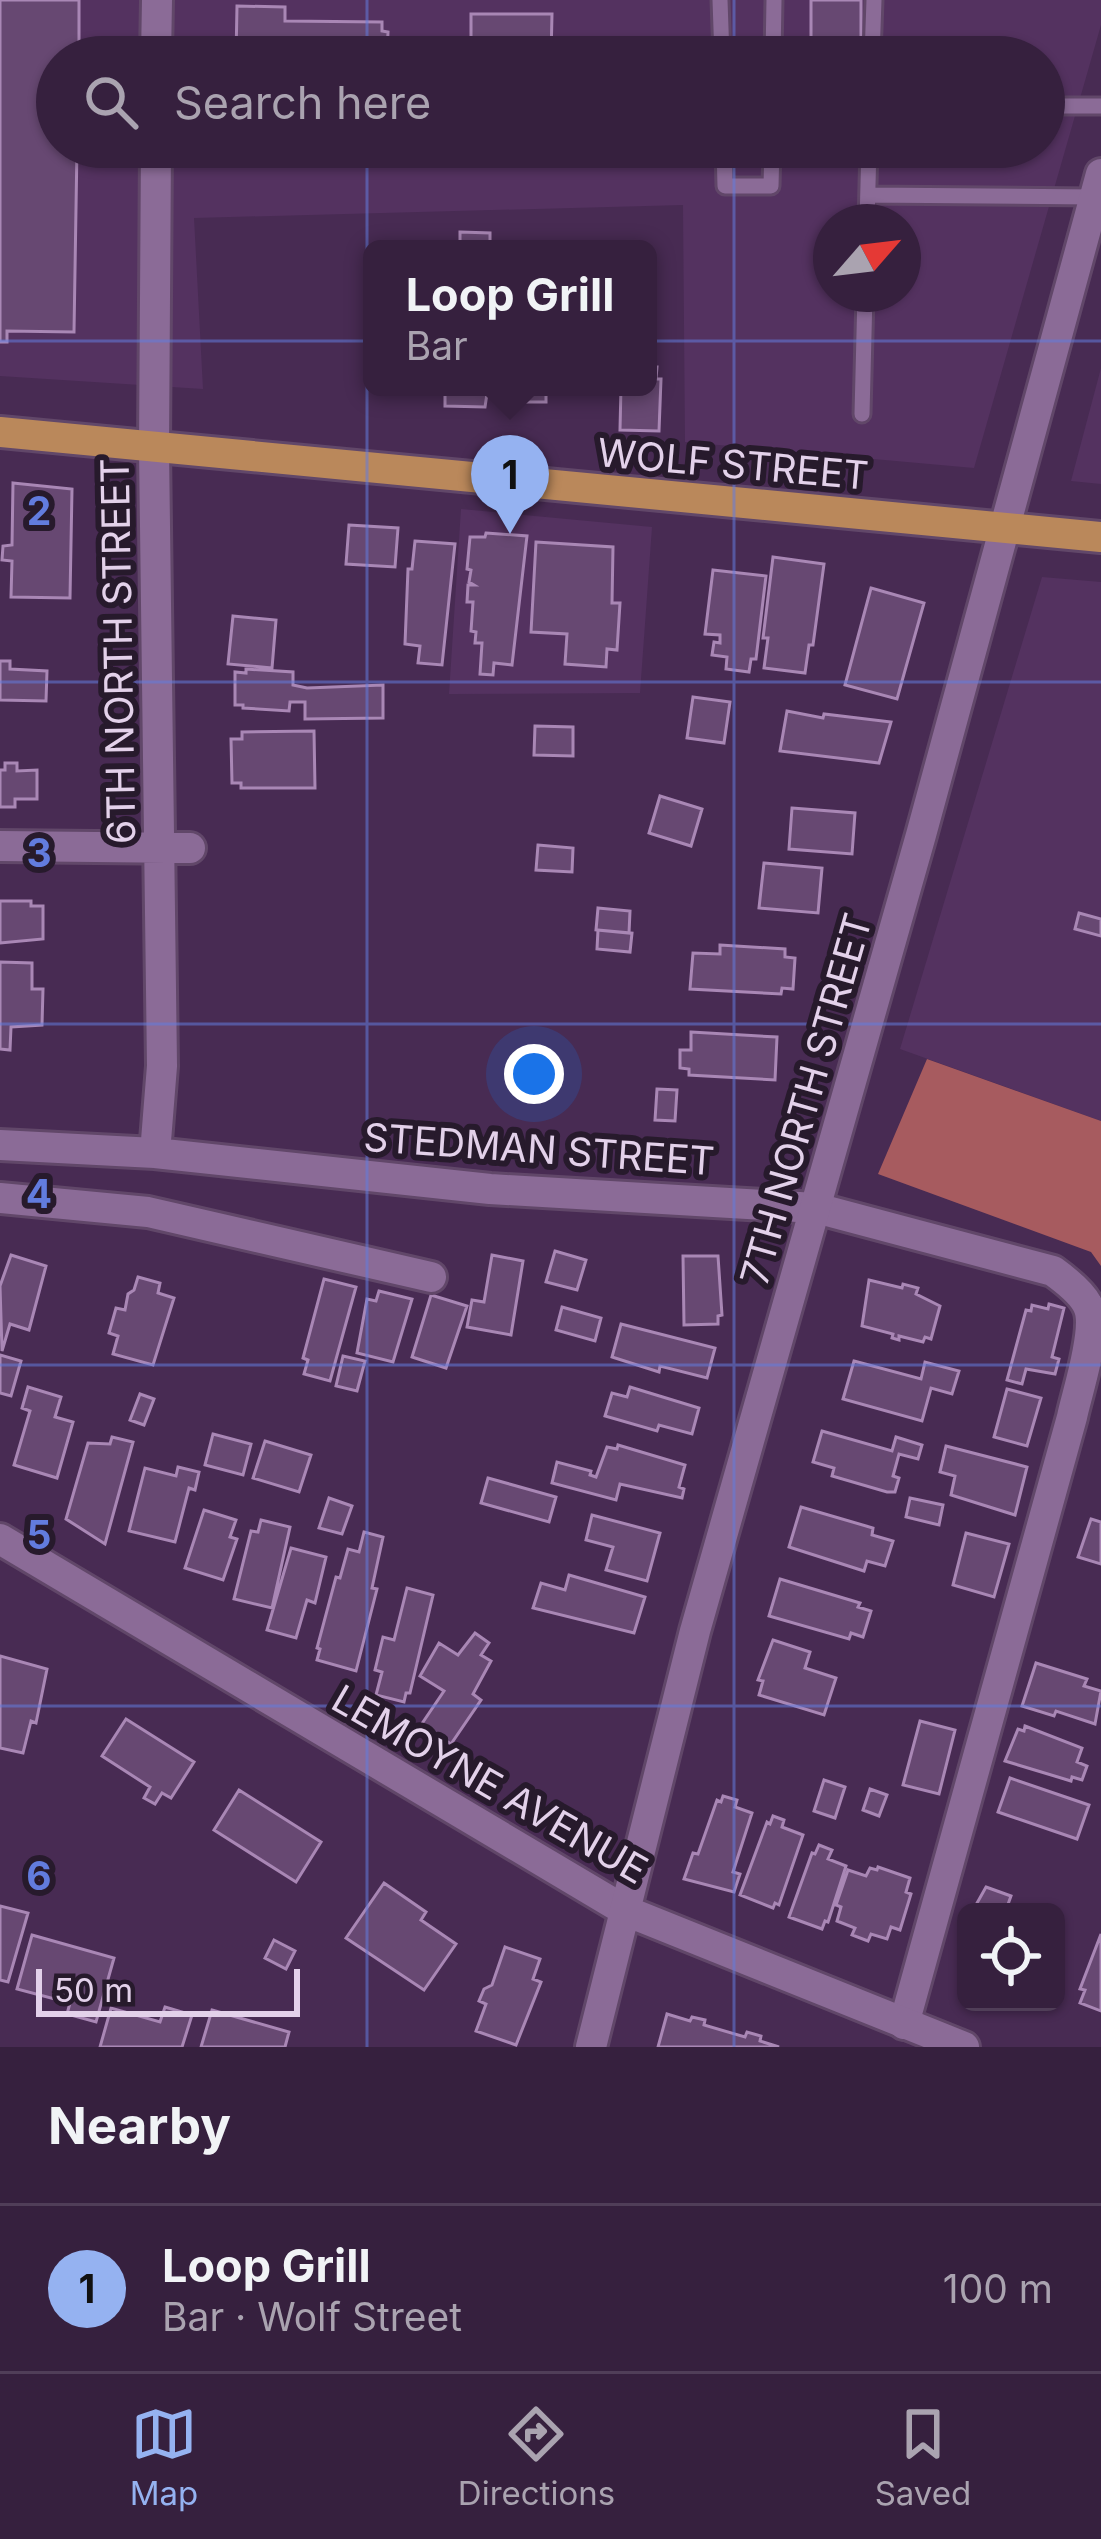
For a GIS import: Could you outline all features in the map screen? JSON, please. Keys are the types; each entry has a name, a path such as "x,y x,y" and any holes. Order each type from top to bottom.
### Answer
{"main road":[{"name":"WOLF STREET","path":"0,432 1101,537"}],"street":[{"path":"156,36 157,0"},
{"name":"6TH NORTH STREET","path":"154,1153 175,848 154,449 156,168"},
{"name":"7TH NORTH STREET","path":"591,2047 695,1631 1098,186"},
{"path":"0,846 175,848"},
{"name":"STEDMAN STREET","path":"0,1145 154,1153 490,1189 816,1208 1053,1271 1062,1278 1089,1306 1092,1328 1072,1417 904,2024"},
{"path":"0,1198 148,1212 431,1277"},
{"name":"LEMOYNE AVENUE","path":"0,1539 626,1911 964,2047"}],"lane":[{"path":"720,0 721,36"},
{"path":"773,36 774,0"},
{"path":"873,36 874,0"},
{"path":"1065,106 1101,106"},
{"path":"725,168 725,186 771,186 771,168"},
{"path":"868,204 869,168"},
{"path":"868,195 1098,186"},
{"path":"862,414 865,312"}],"shaded area":[{"path":"0,0 1101,0 1101,25 1065,151 1065,36 36,36 36,168 1060,168 974,468 685,442 683,205 194,218 203,389 0,376"},
{"path":"1101,368 1101,484 1071,481"},
{"path":"461,509 652,527 640,693 449,694"},
{"path":"1042,577 1101,582 1101,1121 900,1049"},
{"path":"927,1059 1101,1121 1101,1266 1091,1252 878,1174"}],"building":[{"path":"0,0 79,0 79,36 36,36 36,168 77,168 74,332 7,331 7,342 0,342"},
{"path":"811,0 861,0 861,36 811,36"},
{"path":"237,6 285,7 285,21 382,22 382,31 388,32 388,36 236,36"},
{"path":"471,14 552,14 551,36 471,36"},
{"path":"460,232 490,233 490,240 460,240"},
{"path":"657,379 661,379 659,431 620,430 621,396 657,396"},
{"path":"445,396 487,396 485,407 445,406"},
{"path":"501,396 546,396 546,402 501,402"},
{"path":"13,483 72,489 70,598 11,597 12,561 2,560 3,546 12,545"},
{"path":"349,525 398,528 395,567 346,564"},
{"path":"486,533 527,536 512,665 494,663 493,675 480,674 482,643 475,643 473,602 467,602 468,585 474,585 467,569 470,537 485,537"},
{"path":"415,541 455,544 442,665 418,663 420,646 405,644 408,569 412,569"},
{"path":"536,542 613,547 612,603 620,603 617,650 607,649 606,667 565,664 567,634 531,632"},
{"path":"773,557 824,564 805,673 764,668"},
{"path":"713,570 766,576 756,659 751,659 749,672 726,669 727,657 712,655 714,642 720,643 720,635 705,634"},
{"path":"871,588 924,603 897,699 845,685"},
{"path":"233,616 276,620 272,668 228,664"},
{"path":"0,661 10,661 10,669 47,671 46,701 0,700"},
{"path":"246,669 293,672 293,685 307,688 383,685 383,718 305,719 305,702 290,702 289,711 243,708 235,705 235,672 246,673"},
{"path":"693,697 730,702 724,743 687,738"},
{"path":"787,711 891,722 879,763 780,751"},
{"path":"535,726 573,727 573,756 534,755"},
{"path":"314,731 315,788 241,788 241,783 232,783 231,739 242,739 242,732"},
{"path":"5,763 17,763 17,771 37,770 37,799 15,799 15,807 0,807 0,770 5,770"},
{"path":"660,796 702,809 691,846 649,833"},
{"path":"792,808 855,813 852,854 789,849"},
{"path":"538,845 573,848 572,872 536,870"},
{"path":"764,863 822,868 818,913 759,908"},
{"path":"0,901 43,906 43,939 0,943"},
{"path":"598,908 630,911 629,933 596,930"},
{"path":"1079,913 1101,919 1101,936 1075,929"},
{"path":"598,930 632,933 630,952 597,949"},
{"path":"720,945 785,949 785,957 795,958 793,989 782,988 781,994 690,989 693,953 720,954"},
{"path":"0,962 32,963 32,989 43,989 42,1025 11,1027 10,1050 0,1049"},
{"path":"691,1032 777,1037 775,1080 689,1075 689,1069 680,1068 680,1050 691,1050"},
{"path":"657,1089 677,1090 675,1121 655,1120"},
{"path":"555,1251 586,1260 577,1290 546,1282"},
{"path":"11,1255 46,1266 29,1330 10,1324 2,1351 0,1286"},
{"path":"492,1255 523,1261 511,1335 467,1327 472,1300 484,1302"},
{"path":"683,1256 718,1256 722,1315 718,1324 684,1325"},
{"path":"138,1277 160,1283 158,1293 174,1298 153,1365 113,1354 118,1336 109,1333 116,1308 125,1310"},
{"path":"324,1279 356,1287 330,1381 304,1374 308,1360 303,1358"},
{"path":"869,1280 918,1288 916,1294 940,1306 931,1339 925,1337 923,1342 899,1336 899,1340 862,1326"},
{"path":"379,1291 412,1299 393,1362 357,1353 367,1299 376,1301"},
{"path":"431,1295 467,1306 446,1368 412,1357"},
{"path":"1049,1304 1064,1308 1052,1357 1059,1359 1055,1374 1026,1369 1022,1384 1007,1380 1026,1310 1031,1311 1032,1305 1048,1309"},
{"path":"562,1307 601,1318 595,1341 556,1330"},
{"path":"621,1324 715,1348 707,1378 660,1366 659,1372 612,1357"},
{"path":"0,1355 21,1361 11,1396 0,1393"},
{"path":"343,1356 365,1361 357,1391 336,1386"},
{"path":"854,1361 921,1379 925,1362 959,1371 952,1394 931,1388 922,1421 843,1399"},
{"path":"28,1387 61,1397 55,1417 73,1422 57,1478 14,1465 30,1411 22,1408"},
{"path":"630,1387 699,1408 692,1434 659,1425 657,1431 605,1416 612,1393 627,1397"},
{"path":"1007,1389 1041,1398 1027,1446 994,1437"},
{"path":"140,1394 154,1399 144,1425 130,1420"},
{"path":"822,1431 892,1451 896,1437 922,1445 918,1459 899,1454 893,1476 899,1478 895,1492 887,1492 832,1476 834,1468 813,1462"},
{"path":"213,1434 251,1444 243,1475 205,1465"},
{"path":"112,1437 133,1442 105,1544 66,1519 88,1443 110,1444"},
{"path":"265,1441 311,1455 299,1492 253,1478"},
{"path":"618,1445 685,1465 679,1487 684,1489 682,1498 620,1484 616,1500 552,1483 557,1462 591,1471 596,1477 607,1447 617,1449"},
{"path":"946,1446 1027,1467 1015,1515 951,1495 955,1476 940,1472"},
{"path":"178,1467 199,1472 195,1490 189,1488 175,1542 129,1531 145,1468 176,1476"},
{"path":"488,1478 556,1497 549,1522 481,1503"},
{"path":"329,1498 352,1506 342,1534 319,1528"},
{"path":"910,1498 943,1505 939,1525 906,1517"},
{"path":"801,1507 873,1528 872,1535 893,1541 885,1566 867,1561 864,1571 789,1547"},
{"path":"204,1510 236,1520 230,1537 237,1539 223,1580 185,1568"},
{"path":"592,1515 660,1533 647,1581 606,1570 613,1547 586,1540"},
{"path":"1091,1519 1101,1522 1101,1564 1078,1557"},
{"path":"261,1520 290,1527 272,1608 234,1599 251,1531 258,1532"},
{"path":"364,1532 383,1537 372,1588 377,1589 356,1671 317,1660 317,1648 336,1577 340,1578 348,1549 359,1552"},
{"path":"966,1533 1009,1544 994,1597 953,1585"},
{"path":"291,1548 326,1557 315,1603 307,1600 296,1638 267,1630"},
{"path":"569,1575 645,1597 634,1633 533,1608 541,1583 565,1590"},
{"path":"780,1579 860,1603 858,1607 871,1611 863,1637 851,1633 849,1639 769,1616"},
{"path":"407,1588 433,1595 404,1702 376,1695 382,1672 375,1670 383,1637 394,1640"},
{"path":"475,1633 489,1643 481,1655 491,1661 473,1694 481,1700 451,1744 421,1725 444,1691 420,1676 439,1643 458,1655"},
{"path":"773,1640 810,1652 805,1668 836,1678 824,1715 759,1695 763,1681 758,1680"},
{"path":"0,1656 47,1669 36,1723 31,1721 23,1753 0,1748"},
{"path":"1036,1663 1087,1679 1084,1686 1101,1691 1095,1724 1022,1706"},
{"path":"126,1719 194,1762 171,1798 162,1793 155,1804 144,1798 150,1787 102,1756"},
{"path":"920,1721 955,1730 939,1794 903,1785"},
{"path":"1025,1726 1082,1748 1077,1762 1087,1766 1082,1780 1072,1777 1071,1781 1005,1761 1018,1729 1024,1731"},
{"path":"1010,1778 1089,1805 1077,1839 998,1812"},
{"path":"824,1780 845,1787 835,1818 814,1811"},
{"path":"870,1789 887,1795 879,1816 863,1810"},
{"path":"239,1790 321,1842 296,1882 214,1830"},
{"path":"723,1796 737,1800 735,1807 752,1813 733,1872 740,1874 734,1892 684,1879 717,1800 721,1802"},
{"path":"773,1816 784,1820 782,1827 803,1835 779,1905 773,1908 740,1895"},
{"path":"819,1845 832,1850 828,1859 846,1866 822,1929 789,1917"},
{"path":"870,1868 910,1878 906,1892 911,1894 900,1930 891,1927 887,1939 871,1934 868,1941 852,1935 855,1928 837,1921 841,1907 836,1905 848,1870 866,1876"},
{"path":"384,1883 426,1912 421,1920 456,1944 424,1990 346,1938"},
{"path":"986,1887 1011,1896 1008,1903 977,1903"},
{"path":"0,1906 28,1913 8,1982 0,1980"},
{"path":"1101,1934 1101,2011 1080,2003 1085,1990 1080,1989"},
{"path":"32,1935 114,1958 96,2022 67,2014 70,2003 17,1989"},
{"path":"274,1940 295,1951 286,1969 265,1958"},
{"path":"505,1947 540,1959 533,1979 541,1982 516,2045 476,2031 486,2004 479,2001 484,1989 492,1985"},
{"path":"165,2007 192,2015 182,2047 100,2047 111,2008 160,2022"},
{"path":"212,2010 289,2032 285,2047 201,2047"},
{"path":"667,2014 705,2020 704,2025 745,2037 747,2032 761,2036 760,2041 779,2047 658,2047"}],"place":[{"name":"Loop Grill","path":"510,534"}]}
